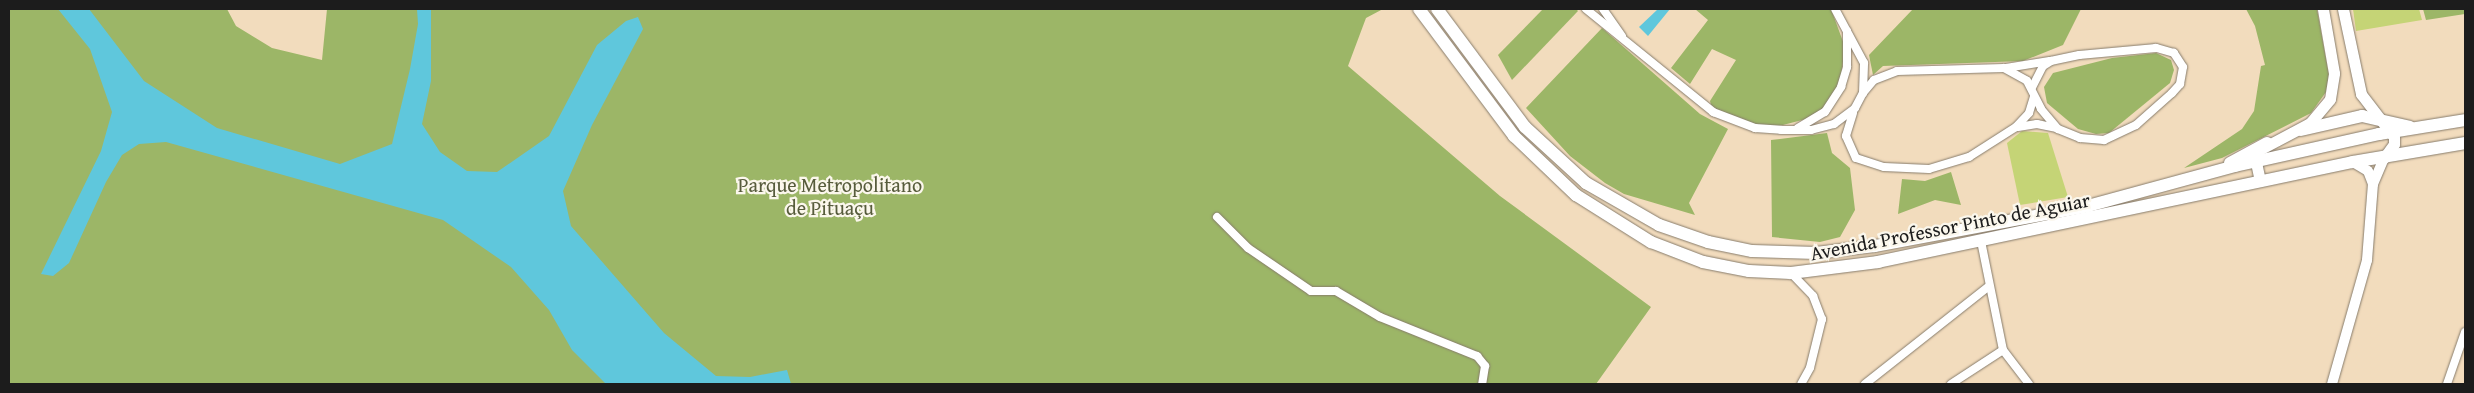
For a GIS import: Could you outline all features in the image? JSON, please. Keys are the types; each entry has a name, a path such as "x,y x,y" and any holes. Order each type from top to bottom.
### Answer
{"main road":[{"name":"Avenida Professor Pinto de Aguiar","path":"1419,9 1514,136 1556,177 1598,211 1651,242 1703,262 1748,271 1791,273 1864,264 2353,162 2465,143"},
{"name":"Avenida Professor Pinto de Aguiar","path":"1437,9 1516,116 1565,167 1608,198 1642,217 1687,236 1729,247 1816,253 1875,246 2112,201 2255,162 2392,132 2465,120"},
{"path":"2300,130 2317,116 2330,99 2334,84 2333,61 2323,9"},
{"path":"2343,9 2361,94 2392,132 2394,144 2384,158"},
{"path":"2333,61 2344,65 2352,58"},
{"path":"2214,172 2268,143 2300,130 2355,117 2380,118 2420,128"},
{"path":"2260,182 2255,162 2256,153 2268,143"}],"street":[{"path":"1586,9 1712,112 1755,128 1794,130 1834,124 1855,108"},
{"path":"1603,9 1626,42"},
{"path":"1835,9 1864,64 1863,93"},
{"path":"1794,130 1825,112 1841,87 1847,66 1846,27"},
{"path":"2016,127 2037,124 2092,140 2115,137 2136,125 2172,93 2180,84 2183,68 2174,54 2146,47 2004,68 1897,71 1874,80 1863,93 1855,108 1846,136 1851,152 1862,162 1900,170 1929,169 1956,162 2016,127 2029,114 2034,97"},
{"path":"1847,66 1855,61 1864,64"},
{"path":"2032,88 2038,72 2052,61"},
{"path":"2004,68 2021,76 2032,88 2034,97 2058,129"},
{"path":"1825,112 1827,120 1834,124"},
{"path":"2332,384 2367,260 2373,184 2384,158"},
{"path":"2353,162 2368,171 2373,184"},
{"path":"1217,217 1245,245 1311,292 1336,291 1380,317 1477,356 1485,366 1482,384"},
{"path":"1981,241 2002,350 2029,384"},
{"path":"1791,273 1813,296 1822,319 1810,368 1801,384"},
{"path":"1865,384 1989,286"},
{"path":"2447,384 2465,332"},
{"path":"1951,384 2002,350"}],"green space":[{"name":"Parque Metropolitano de Pituaçu","path":"9,9 227,9 236,26 272,48 322,60 327,9 1383,9 1366,18 1348,66 1500,196 1651,307 1596,384 9,384"},
{"path":"1543,9 1576,9 1578,11 1512,80 1498,55"},
{"path":"1695,9 1831,9 1845,47 1839,90 1827,105 1810,118 1760,131 1713,112 1710,101 1736,60 1712,49 1690,84 1671,68 1708,20"},
{"path":"1913,9 2081,9 2063,45 2023,61 1883,66 1873,75 1869,55"},
{"path":"2246,9 2317,9 2329,75 2326,92 2311,113 2222,158 2184,168 2242,129 2254,111 2261,66 2265,65 2255,26"},
{"path":"2353,9 2419,9 2422,20 2356,31"},
{"path":"2423,9 2464,9 2465,14 2426,20"},
{"path":"1602,28 1700,114 1728,129 1689,203 1695,215 1624,194 1605,183 1570,156 1526,108"},
{"path":"2156,53 2171,60 2174,70 2170,83 2109,133 2096,134 2078,129 2047,103 2044,87 2053,73 2112,58"},
{"path":"2022,131 2048,133 2068,197 2020,205 2007,143"},
{"path":"1827,133 1832,153 1850,168 1855,210 1840,237 1820,242 1772,237 1771,140"},
{"path":"1951,172 1961,205 1935,200 1898,214 1902,179 1925,181"}],"water":[{"path":"58,9 89,9 144,81 217,128 340,164 392,144 410,69 418,24 417,9 431,9 431,81 422,124 440,152 467,171 497,172 549,136 597,45 626,21 638,17 643,29 592,125 563,191 571,226 664,333 716,376 750,377 787,370 791,384 606,384 572,350 549,310 511,267 443,220 166,142 139,144 122,155 106,182 69,263 53,276 41,274 101,151 112,112 90,49"},
{"path":"1658,9 1670,9 1648,36 1639,27"}]}
